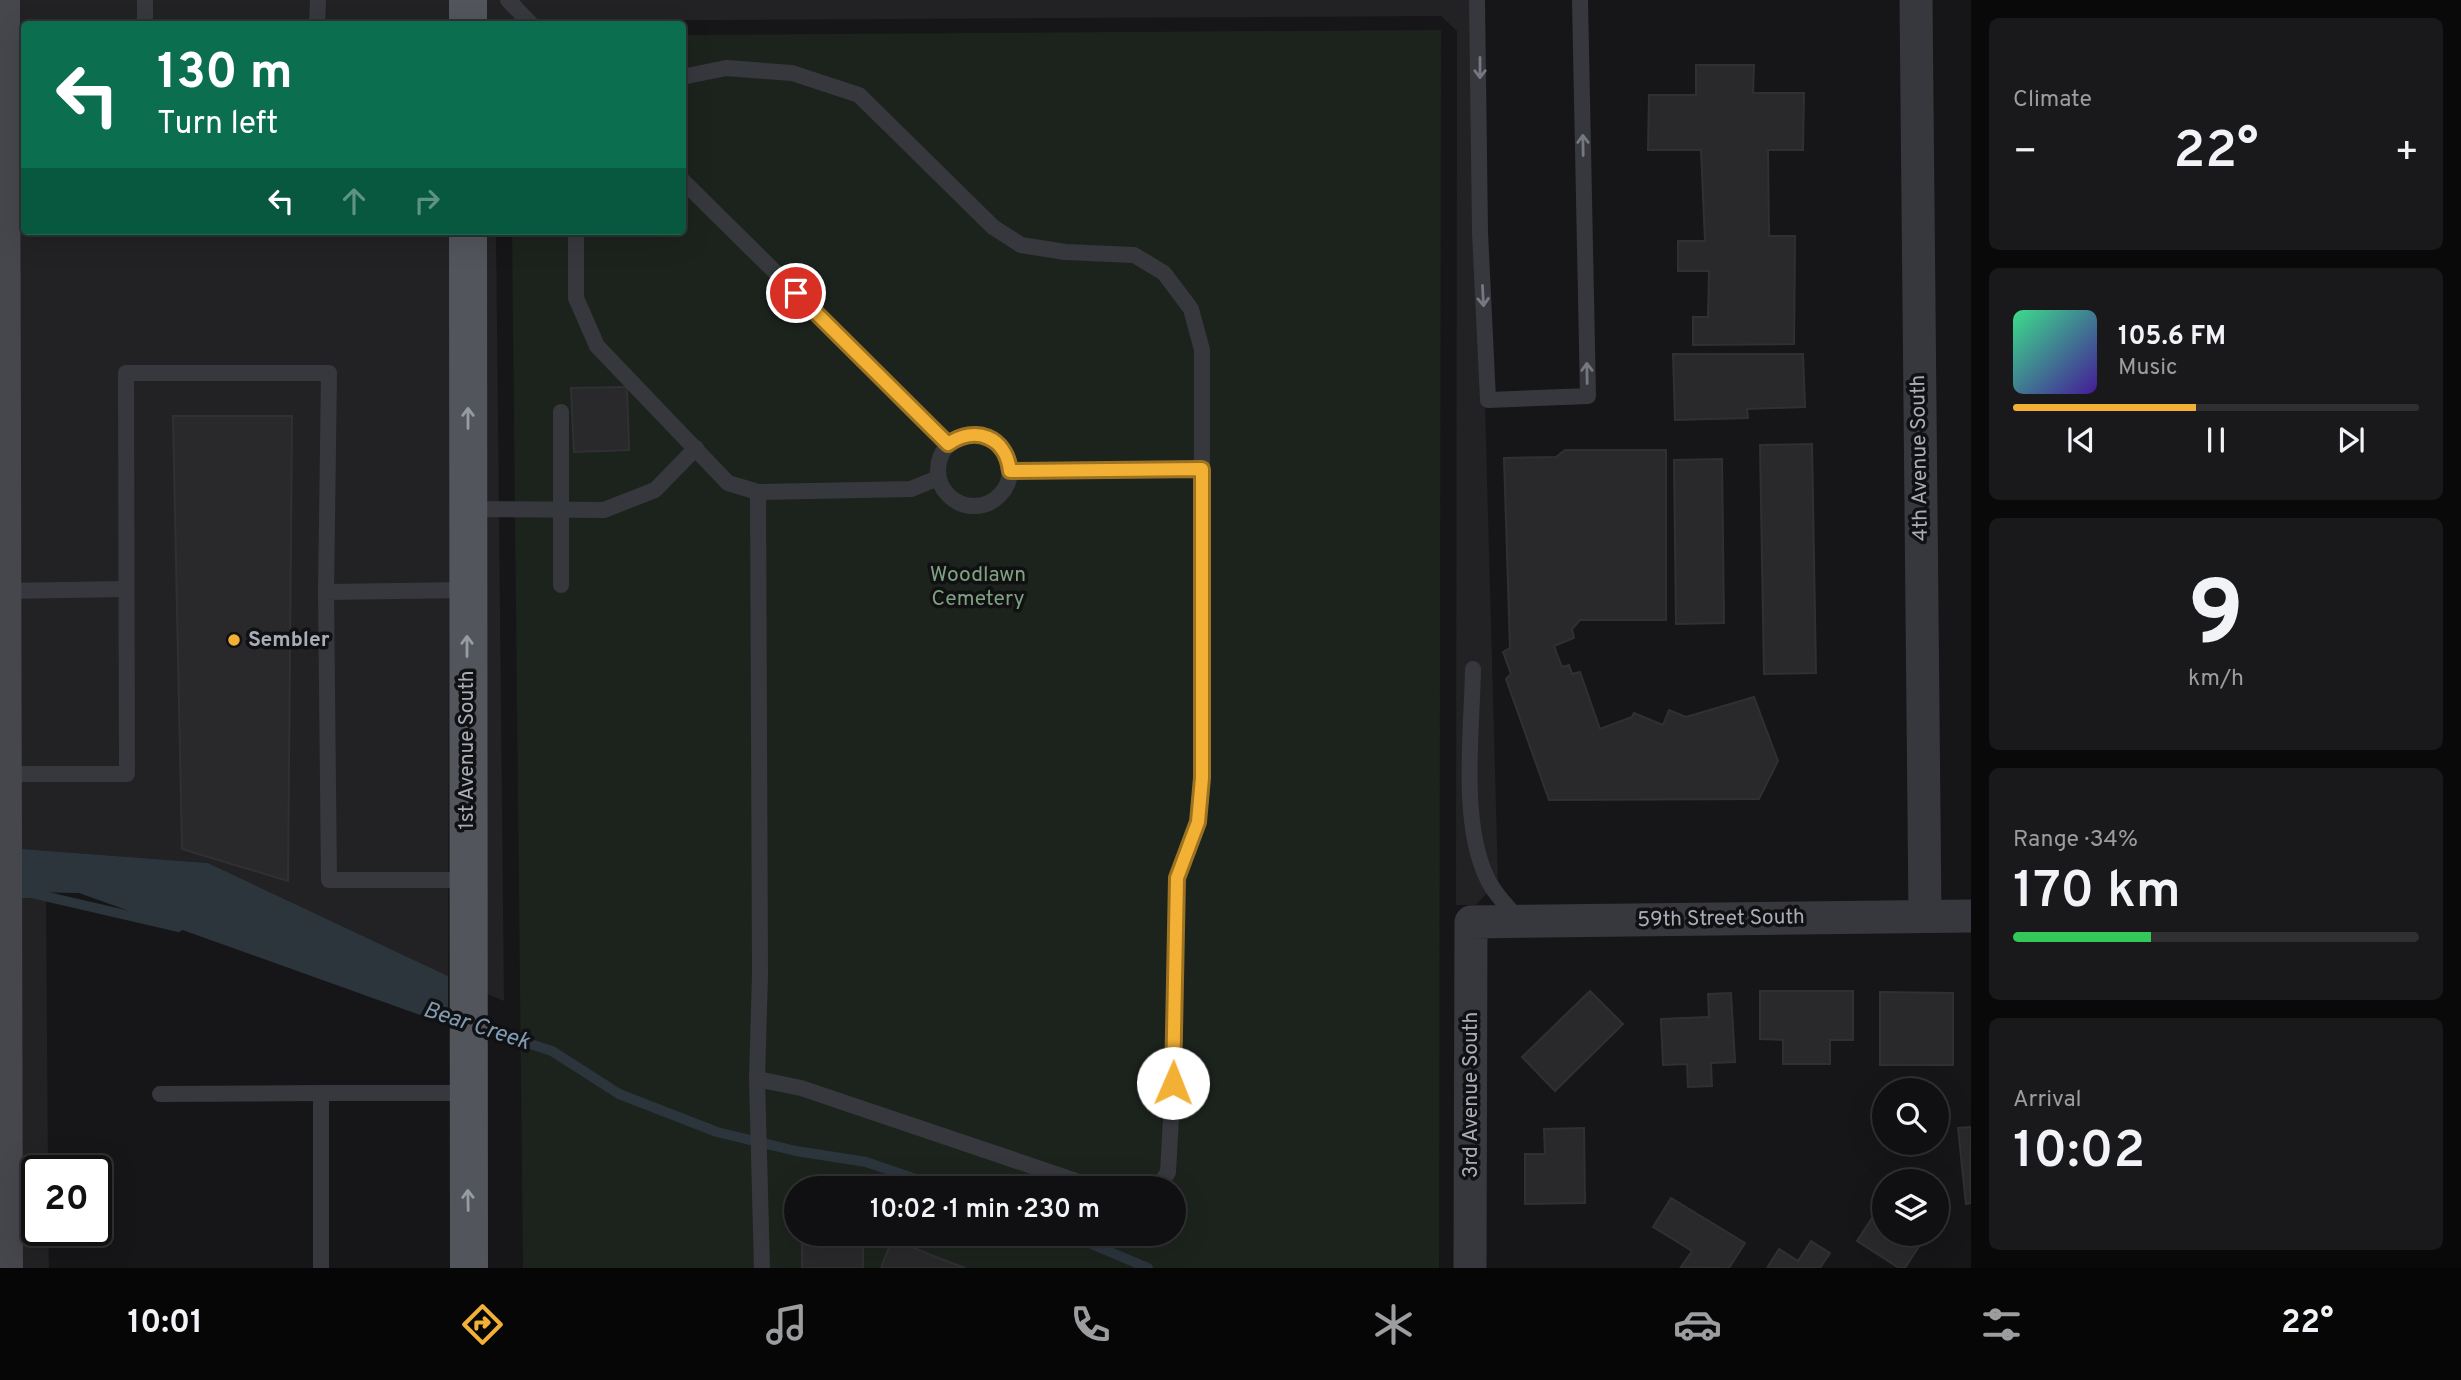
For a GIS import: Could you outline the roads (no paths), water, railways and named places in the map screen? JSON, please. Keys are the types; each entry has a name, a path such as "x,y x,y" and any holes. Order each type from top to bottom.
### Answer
{"main road":[{"path":"1,0 7,88 7,221 1,429 4,1268"},
{"path":"468,0 468,21"},
{"name":"1st Avenue South","path":"468,235 469,1268"}],"street":[{"name":"4th Avenue South","path":"1916,0 1925,916"},
{"name":"59th Street South","path":"1471,922 1971,916"},
{"name":"3rd Avenue South","path":"1471,922 1471,1268"}],"lane":[{"path":"145,0 145,21"},
{"path":"317,0 317,21"},
{"path":"508,0 528,21"},
{"path":"1477,0 1480,232 1488,400 1588,396 1580,0"},
{"path":"686,76 726,68 792,73 859,94 993,227 1021,245 1065,252 1134,256 1164,273 1191,309 1202,350 1202,778 1198,822 1177,878 1170,1146 1165,1176"},
{"path":"686,184 948,444"},
{"path":"576,235 576,298 597,346 728,483 758,492 911,489 939,478"},
{"path":"2,790 127,774 126,373 329,373 326,592 329,880 467,880"},
{"path":"561,412 561,585"},
{"path":"970,434 994,439 1009,458 1010,471 1008,482 994,500 972,506 951,498 939,478 941,454 948,444 970,434"},
{"path":"467,509 604,510 655,490 695,448"},
{"path":"1010,471 1202,469"},
{"path":"758,492 760,974 757,1079 762,1268"},
{"path":"3,591 126,589"},
{"path":"326,592 467,590"},
{"path":"1473,669 1471,805 1479,861 1489,882 1520,921"},
{"path":"757,1079 801,1088 1061,1176"},
{"path":"160,1094 321,1093 467,1088"},
{"path":"321,1093 321,1268"}],"waterway":[{"name":"Bear Creek","path":"11,893 31,893 178,927"},
{"name":"Bear Creek","path":"476,1027 552,1051 619,1094 717,1132 796,1151 866,1162 907,1176"},
{"name":"Bear Creek","path":"1096,1246 1148,1268"}],"place":[{"name":"Sembler","path":"234,640"}],"park label":[{"name":"Woodlawn Cemetery","path":"978,587"}]}
